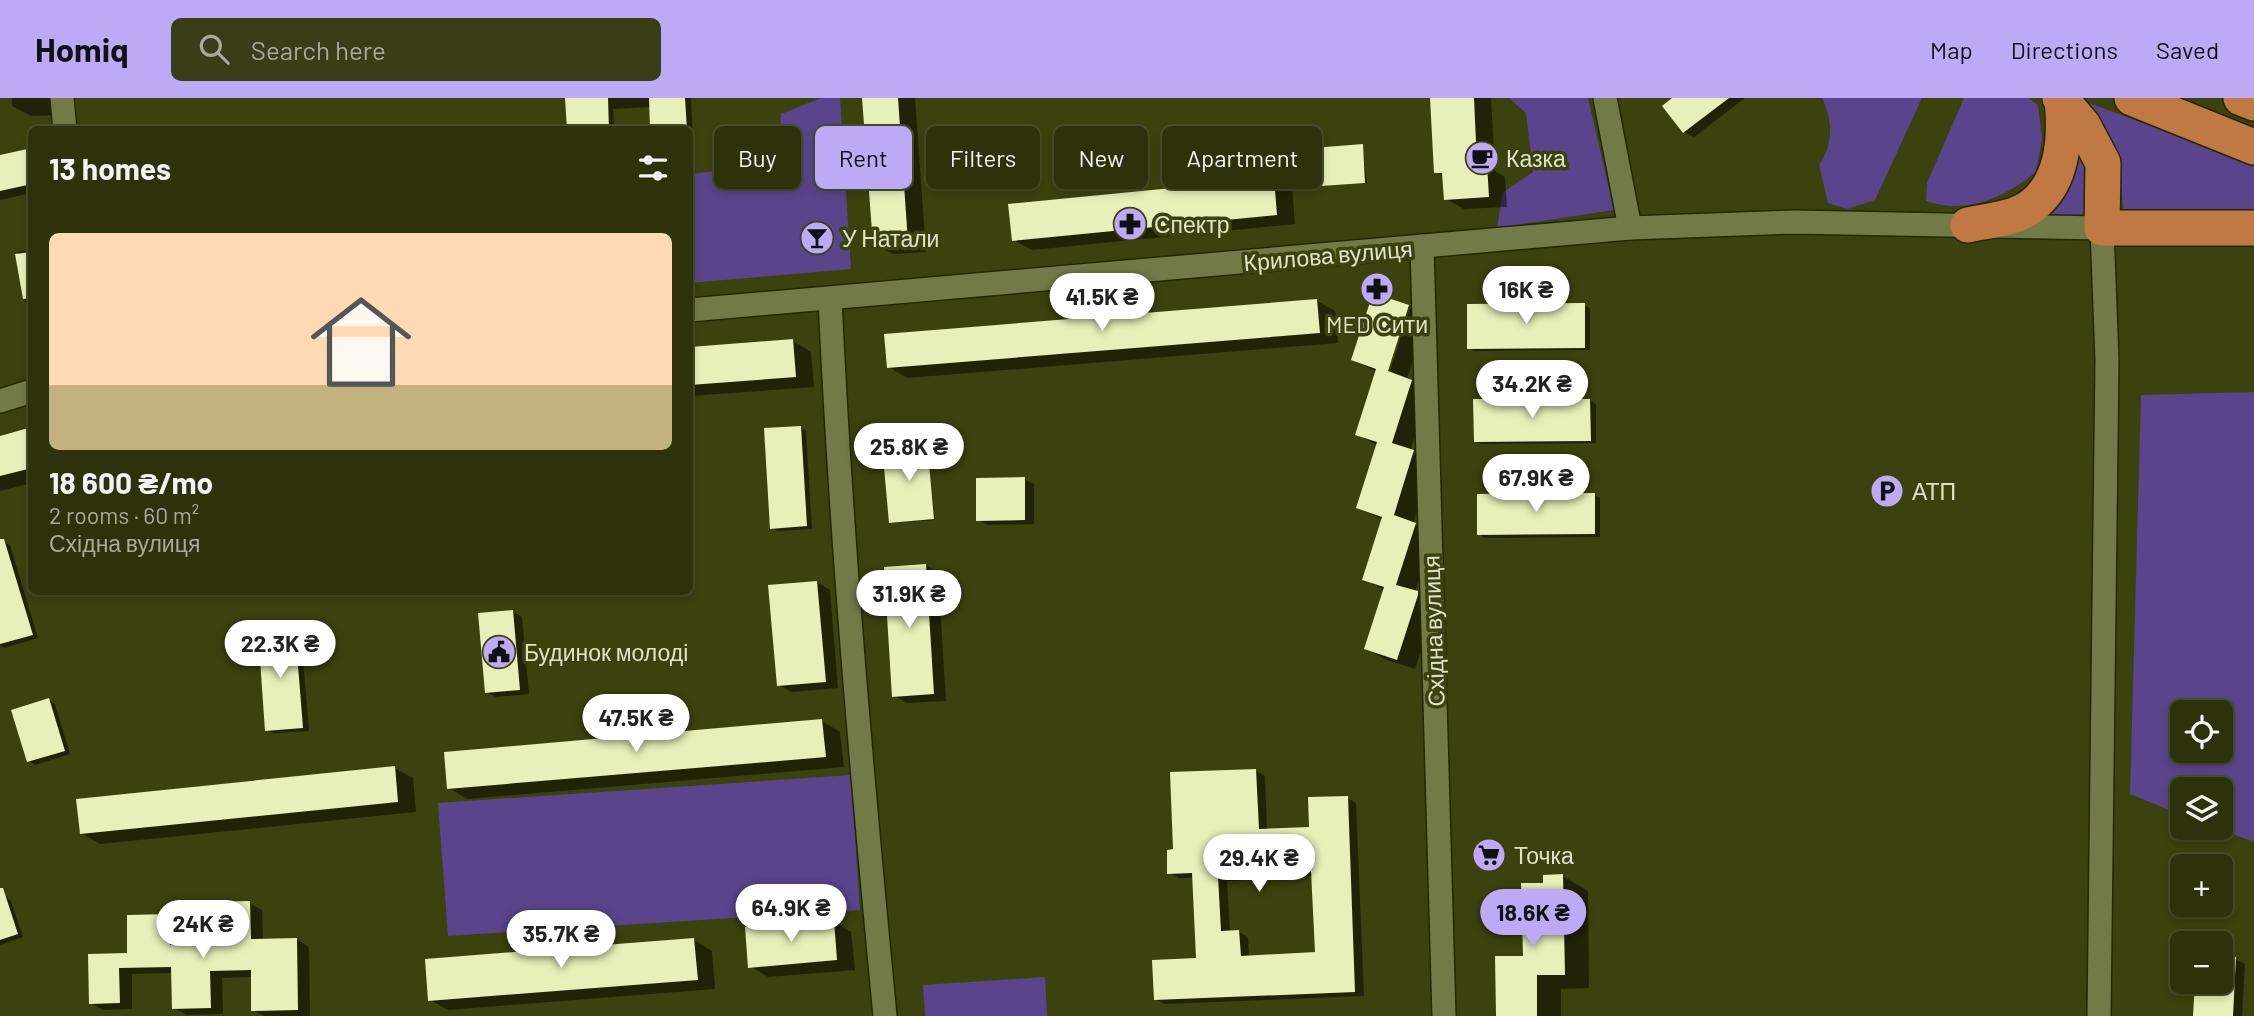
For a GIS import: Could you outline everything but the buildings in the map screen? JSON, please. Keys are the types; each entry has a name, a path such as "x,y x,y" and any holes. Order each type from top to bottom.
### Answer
{"highway":[{"path":"2132,98 2254,147"},
{"path":"2241,98 2254,103"},
{"path":"1968,225 2026,210 2043,195 2055,175 2062,152 2061,99"},
{"path":"2061,99 2083,125 2103,163 2102,228 2254,228"}],"street":[{"path":"62,98 65,126"},
{"path":"1605,98 1630,228"},
{"name":"Крилова вулиця","path":"693,310 1630,228 1794,222 2102,228"},
{"path":"2098,1016 2106,359 2102,228"},
{"name":"Східна вулиця","path":"1422,246 1444,1016"},
{"path":"830,299 834,396 856,701 886,1016"},
{"path":"0,401 28,392"}],"shaded area":[{"path":"821,98 840,98 842,126 815,126 815,189 846,189 851,269 693,283 693,174 714,171 714,189 801,189 801,126 780,126 781,114"},
{"path":"1509,98 1588,98 1614,210 1497,228 1503,192 1533,172 1526,113"},
{"path":"1822,98 1922,98 1875,200 1847,209 1828,203 1819,165 1827,149 1830,132"},
{"path":"1964,98 2028,98 2038,105 2042,139 2036,172 2011,189 1984,202 1956,206 1926,201 1927,183"},
{"path":"2081,100 2254,164 2254,218 2124,217 2119,164"},
{"path":"2083,146 2095,216 2034,216"},
{"path":"2254,392 2254,842 2233,834 2233,777 2170,777 2170,810 2130,794 2141,395"},
{"path":"851,775 860,910 448,936 438,803"},
{"path":"1045,977 1047,1016 925,1016 923,985"}],"place":[{"name":"Казка","path":"1482,158"},
{"name":"Спектр","path":"1130,224"},
{"name":"У Натали","path":"817,238"},
{"name":"MED Сити","path":"1377,289"},
{"name":"АТП","path":"1887,491"},
{"name":"Будинок молоді","path":"499,652"},
{"name":"Точка","path":"1489,855"}]}
